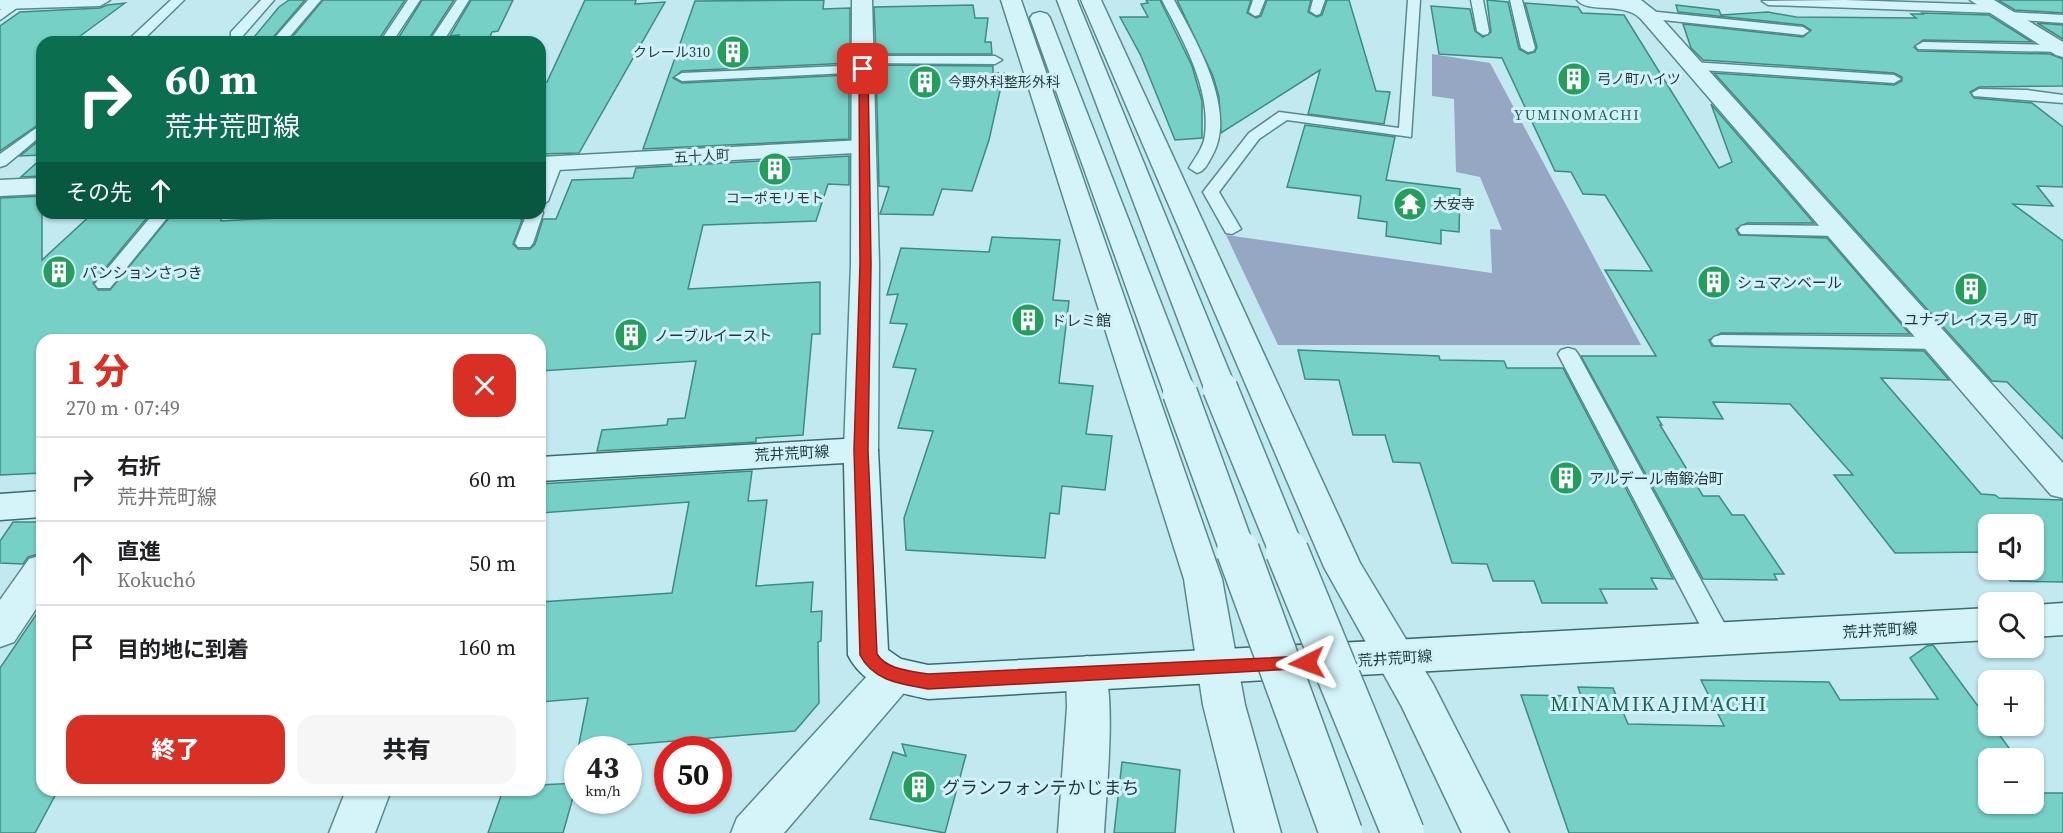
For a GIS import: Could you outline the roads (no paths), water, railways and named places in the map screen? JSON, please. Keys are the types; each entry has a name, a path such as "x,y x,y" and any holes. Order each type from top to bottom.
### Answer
{"street":[{"path":"10,3 100,0"},
{"path":"861,450 866,264 862,0"},
{"path":"1011,0 1203,579 1224,705 1258,833"},
{"path":"1033,0 1341,833"},
{"path":"1067,0 1220,388 1403,833"},
{"path":"1090,0 1343,567 1396,658 1486,833"},
{"path":"1587,0 1645,7 1692,66 2063,486"},
{"path":"1995,8 2062,50"},
{"name":"五十人町","path":"547,164 864,147"},
{"path":"0,188 36,186"},
{"name":"荒井荒町線","path":"546,469 861,450 868,655 874,664 894,675 928,682 1218,668 1978,625"},
{"path":"0,507 36,504"},
{"path":"1203,579 1343,567"},
{"path":"0,631 36,578"},
{"path":"2044,621 2063,620"},
{"path":"1081,833 1088,707 1087,673"},
{"path":"754,833 894,675"},
{"path":"352,833 367,796"}],"lane":[{"path":"140,36 178,0"},
{"path":"236,35 268,0"},
{"path":"283,36 315,0"},
{"path":"389,36 414,0"},
{"path":"440,36 463,0"},
{"path":"1168,0 1193,47 1207,90 1213,136 1197,168"},
{"path":"1232,229 1211,192 1254,136 1284,115 1406,134 1414,0"},
{"path":"1477,0 1482,31"},
{"path":"1516,0 1528,48"},
{"path":"1768,1 1995,8 2063,19"},
{"path":"0,16 10,3"},
{"path":"1645,7 1803,31"},
{"path":"1923,46 2062,50"},
{"path":"681,76 863,64 995,60"},
{"path":"1692,66 1894,79"},
{"path":"1979,93 2026,94 2063,99"},
{"path":"0,162 36,133"},
{"path":"104,284 158,219"},
{"path":"524,243 533,219"},
{"path":"1747,230 1838,231"},
{"path":"1721,341 1938,344"},
{"path":"1568,354 1720,639"}],"place":[{"name":"クレール310","path":"733,52"},
{"name":"弓ノ町ハイツ","path":"1574,79"},
{"name":"今野外科整形外科","path":"925,82"},
{"name":"コーポモリモト","path":"775,169"},
{"name":"大安寺","path":"1410,204"},
{"name":"パンションさつき","path":"59,272"},
{"name":"シュマンベール","path":"1714,282"},
{"name":"ユナプレイス弓ノ町","path":"1971,289"},
{"name":"ドレミ館","path":"1028,320"},
{"name":"ノーブルイースト","path":"631,335"},
{"name":"アルデール南鍛冶町","path":"1566,478"},
{"name":"グランフォンテかじまち","path":"919,787"}],"district":[{"name":"YUMINOMACHI","path":"1577,114"},
{"name":"MINAMIKAJIMACHI","path":"1659,703"}]}
